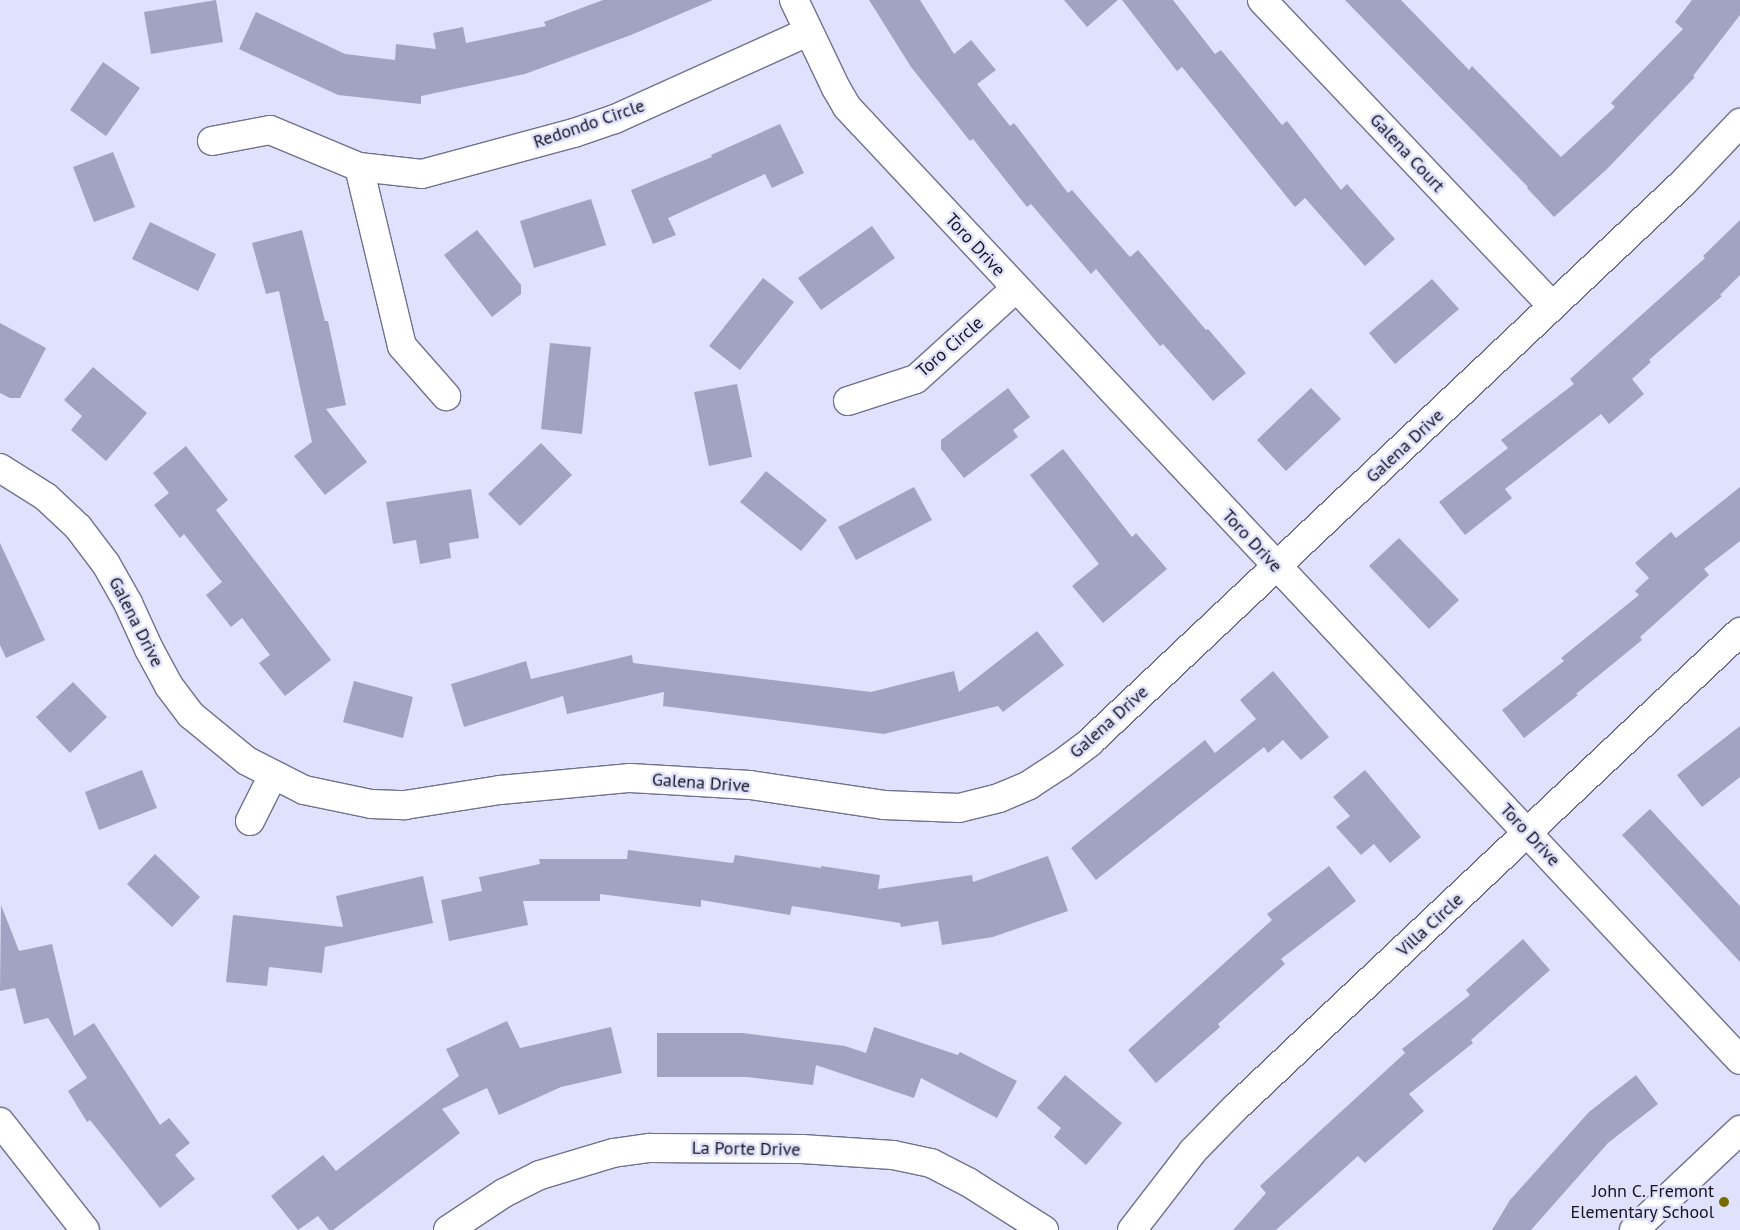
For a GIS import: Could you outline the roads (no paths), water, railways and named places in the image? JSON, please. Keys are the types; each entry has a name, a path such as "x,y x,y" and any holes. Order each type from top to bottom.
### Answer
{"street":[{"name":"Toro Drive","path":"794,0 808,32 847,107 1740,1060"},
{"name":"Galena Court","path":"1262,0 1552,306"},
{"name":"Redondo Circle","path":"212,141 270,130 359,168 422,174 574,134 615,119 808,32"},
{"name":"Galena Drive","path":"0,468 46,497 78,527 106,564 128,603 149,649 169,686 191,715 247,761 304,790 371,804 405,805 510,789 630,778 750,786 884,804 959,808 999,798 1029,785 1060,765 1090,742 1683,183 1740,123"},
{"path":"359,168 402,346 446,396"},
{"name":"Toro Circle","path":"848,401 916,379 1016,289"},
{"name":"Villa Circle","path":"1132,1230 1193,1151 1235,1108 1740,632"},
{"path":"250,821 273,775"},
{"path":"0,1122 85,1230"},
{"path":"1634,1230 1740,1130"},
{"name":"La Porte Drive","path":"448,1230 504,1193 540,1175 613,1153 650,1148 802,1149 893,1155 931,1163 961,1178 1044,1230"}],"place":[{"name":"John C. Fremont Elementary School","path":"1724,1202"}]}
